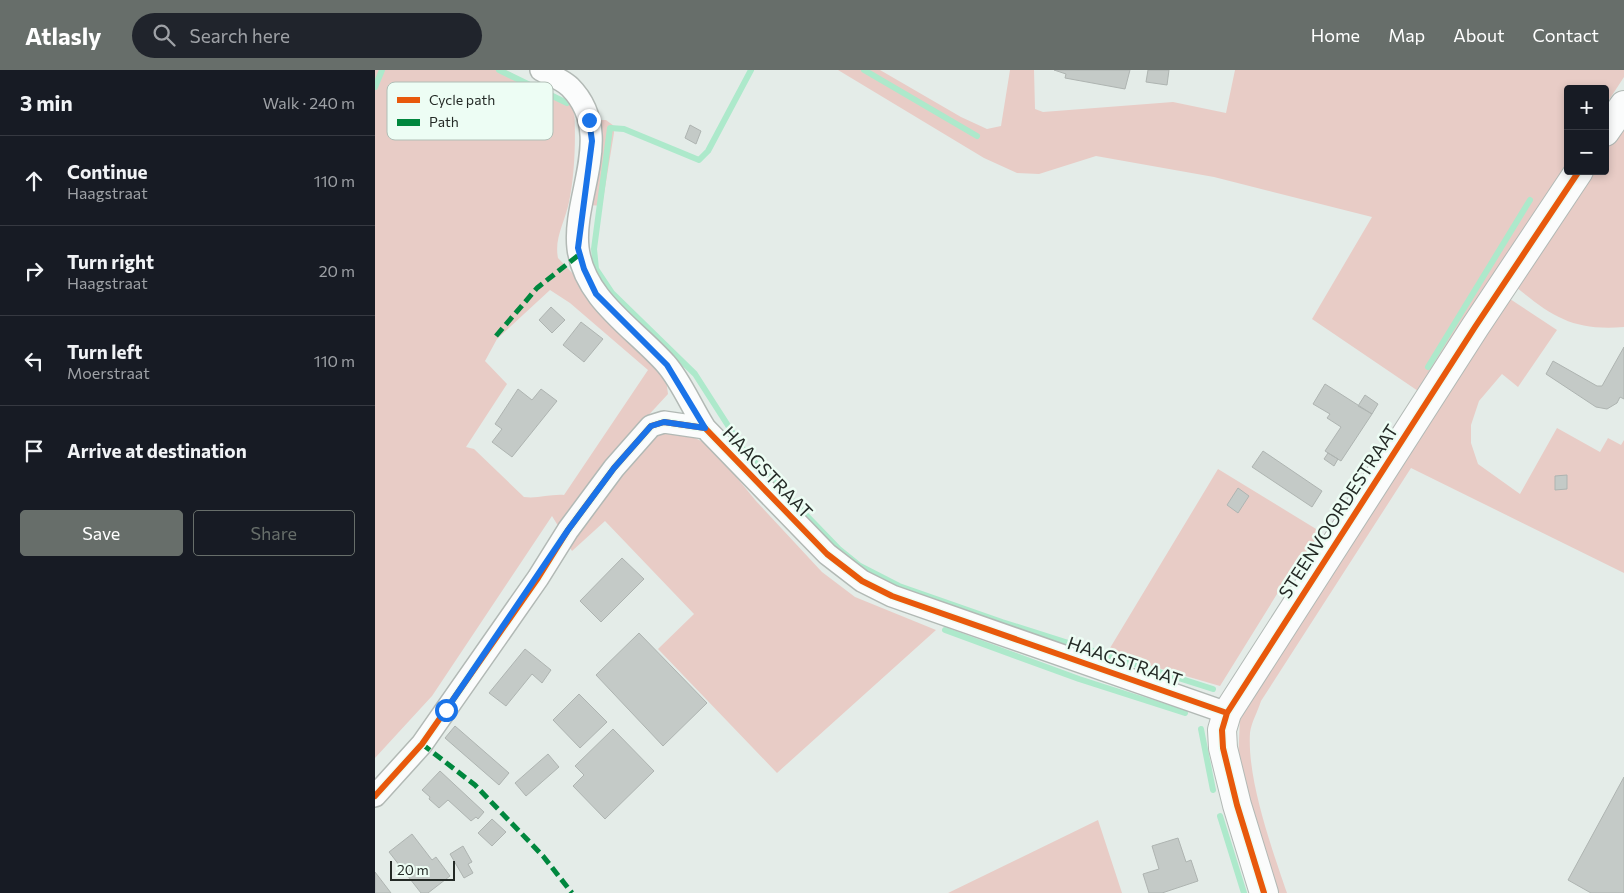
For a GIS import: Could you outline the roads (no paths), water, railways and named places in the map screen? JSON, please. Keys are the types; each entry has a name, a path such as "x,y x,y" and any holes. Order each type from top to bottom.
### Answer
{"street":[{"path":"541,70 570,86 580,100 589,120 592,141 578,248 584,269 596,294 667,365 705,428"},
{"path":"1606,130 1624,105"},
{"name":"STEENVOORDESTRAAT","path":"1264,893 1237,805 1223,748 1222,730 1227,713 1469,335 1576,175"},
{"name":"HAAGSTRAAT","path":"375,796 421,744 538,578 568,530 614,468 651,426 664,422 705,428 827,554 861,581 892,596 1227,713"}],"waterway":[{"path":"375,87 382,70"},
{"path":"499,70 524,82"},
{"path":"751,70 708,151 699,160 624,129 610,128 594,249 596,269 612,293 695,374 745,452 839,549 860,566 899,586 1002,622 1213,689"},
{"path":"864,70 977,136"},
{"path":"553,96 567,103"},
{"path":"1428,367 1530,200"},
{"path":"945,630 1079,679 1185,713"},
{"path":"1201,729 1213,790"},
{"path":"1220,816 1244,893"}]}
